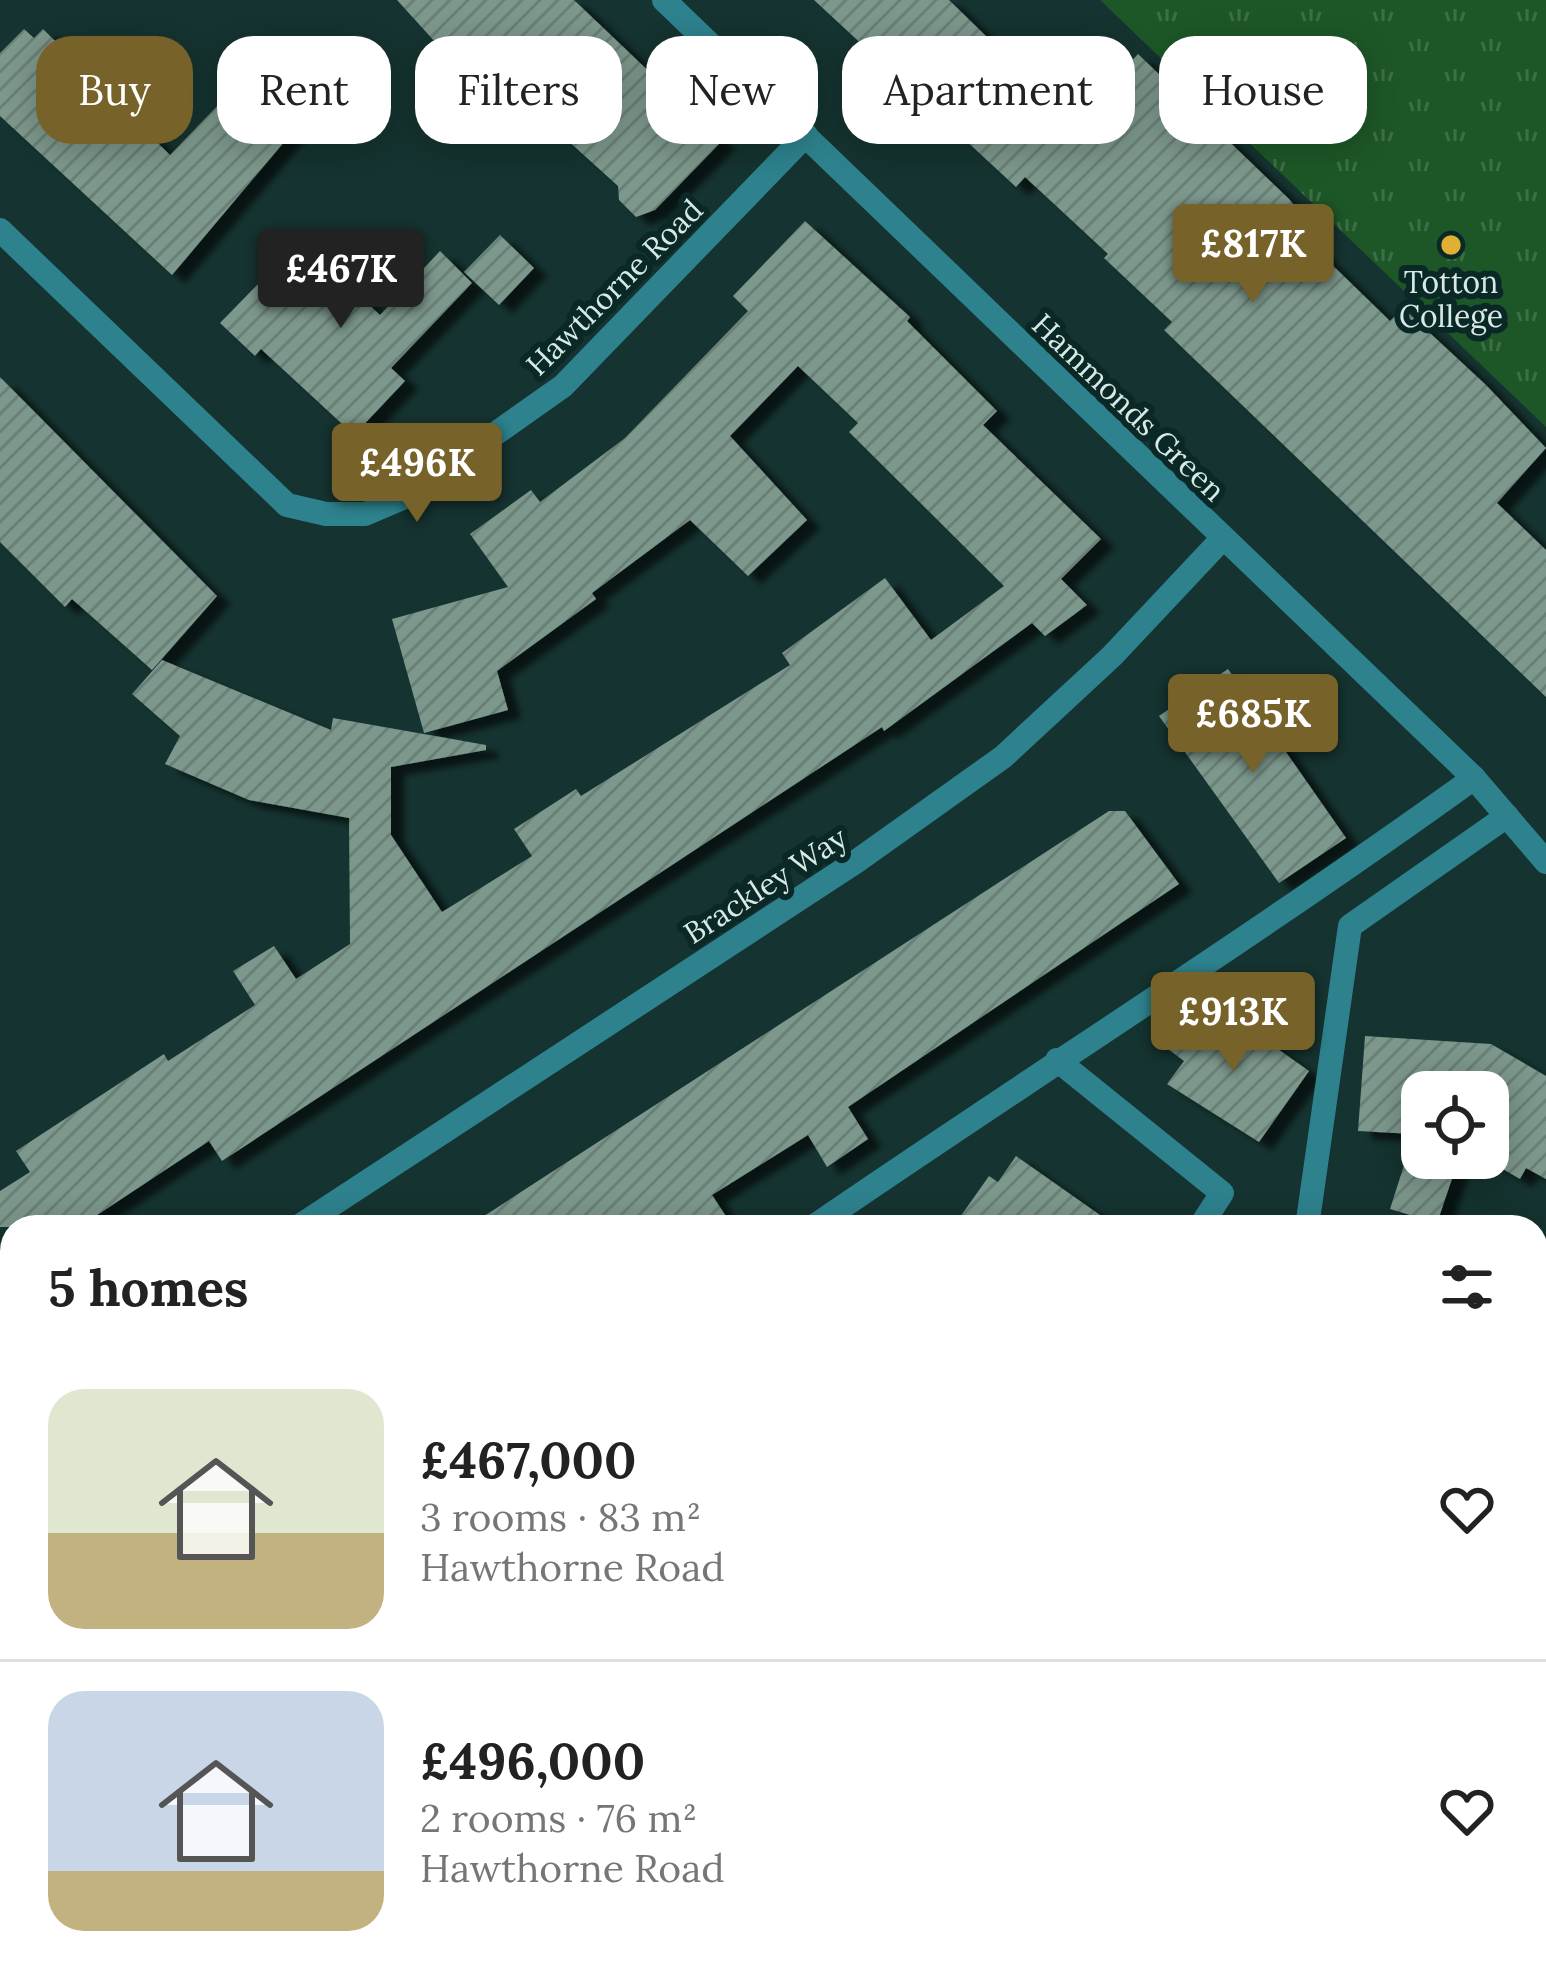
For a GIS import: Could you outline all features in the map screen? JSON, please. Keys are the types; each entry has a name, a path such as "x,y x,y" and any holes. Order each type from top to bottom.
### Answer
{"street":[{"name":"Hammonds Green","path":"664,0 702,36"},
{"name":"Hawthorne Road","path":"0,230 287,505 326,514 365,514 407,496 563,386 797,144"},
{"name":"Hammonds Green","path":"815,144 1474,778 1546,862"},
{"name":"Brackley Way","path":"316,1215 857,861 1003,758 1112,656 1222,539"},
{"path":"831,1215 1057,1060 1303,902 1474,778"},
{"path":"1309,1215 1350,926 1507,816"},
{"path":"1057,1060 1222,1192 1208,1215"}],"green space":[{"name":"Totton College","path":"1100,0 1546,0 1546,427 1250,144 1367,144 1367,36 1159,36 1159,56"}],"building":[{"path":"397,0 574,0 612,36 430,36"},
{"path":"814,0 949,0 986,36 853,36"},
{"path":"24,29 36,36 36,144 159,144 170,155 181,144 193,144 193,131 217,106 217,144 282,144 172,275 0,116 0,53"},
{"path":"622,46 646,69 646,144 719,144 655,210 636,217 619,200 618,186 572,144 622,144"},
{"path":"1138,54 1159,74 1159,144 1232,144 1299,211 1288,222 1390,321 1403,308 1486,385 1546,448 1497,503 1546,550 1546,697 1164,330 1172,322 1104,258 1108,254 1025,177 1016,187 970,144 1135,144"},
{"path":"805,221 910,317 907,321 997,411 983,425 1101,539 1061,579 1087,605 1045,636 1032,623 884,731 882,727 222,1161 209,1141 97,1215 0,1215 0,1191 30,1172 16,1151 164,1054 168,1061 255,1005 233,971 274,946 296,979 350,944 349,818 249,800 165,764 180,736 132,694 162,660 331,730 333,718 486,745 486,750 391,767 391,835 442,912 532,856 514,829 576,789 581,796 790,665 782,653 885,578 931,640 1004,586 849,432 858,423 798,366 730,436 807,520 748,576 690,520 592,593 596,599 497,671 508,710 424,733 392,619 508,587 470,534 531,490 540,502 625,438 748,311 733,296"},
{"path":"500,235 534,268 499,305 464,272"},
{"path":"296,245 343,290 348,285 380,315 440,251 472,283 391,368 405,381 354,435 261,349 255,356 220,323"},
{"path":"0,377 217,596 152,670 72,599 65,607 0,542"},
{"path":"1228,669 1346,838 1279,883 1159,716"},
{"path":"1109,811 1125,811 1179,884 848,1107 868,1139 827,1167 808,1135 712,1195 725,1215 486,1215"},
{"path":"1190,1009 1247,1042 1254,1032 1309,1071 1259,1142 1167,1084 1184,1061 1164,1046"},
{"path":"1365,1036 1491,1044 1546,1076 1546,1179 1526,1168 1520,1179 1509,1173 1509,1071 1401,1071 1401,1133 1358,1131"},
{"path":"1016,1156 1100,1215 961,1215 989,1176 998,1182"},
{"path":"1401,1175 1401,1179 1452,1179 1440,1215 1390,1209"}],"place":[{"name":"Totton College","path":"1451,245"}]}
